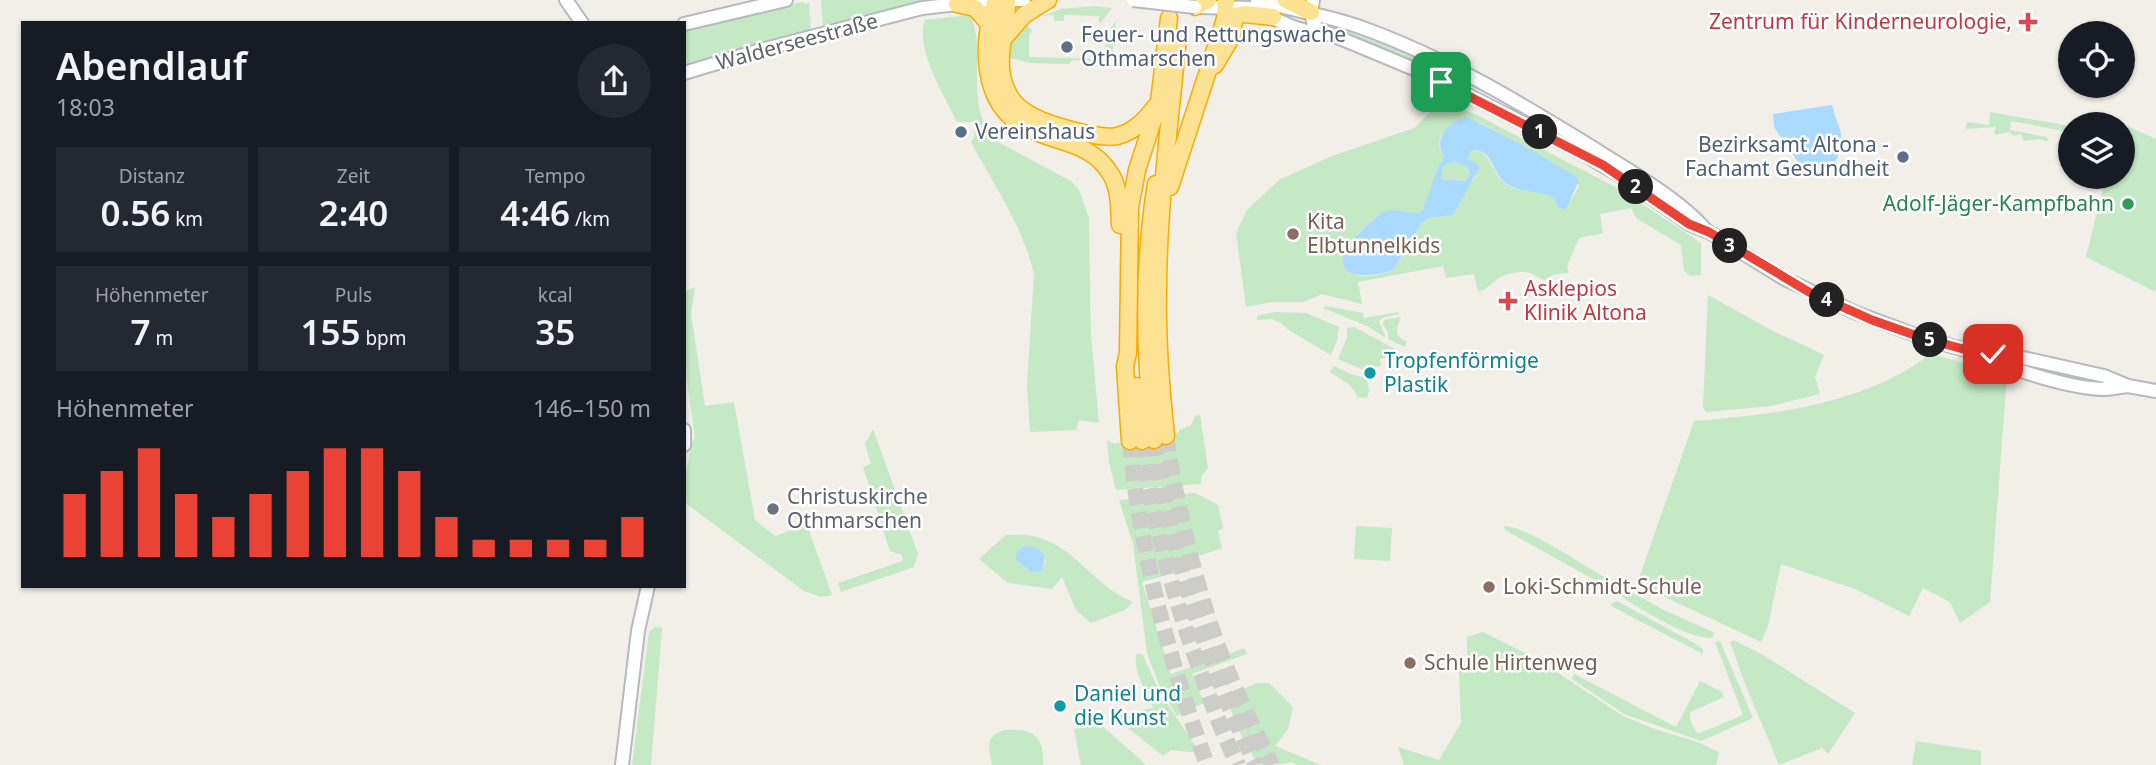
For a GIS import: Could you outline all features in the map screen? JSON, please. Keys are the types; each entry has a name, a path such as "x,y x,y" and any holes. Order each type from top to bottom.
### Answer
{"highway":[{"path":"995,0 990,26 988,75 999,103 1011,117 1027,128 1079,146 1110,172 1117,192 1120,236 1128,257"},
{"path":"1007,0 1000,66 1006,89 1022,109 1042,121 1084,134 1109,138 1135,128 1159,102"},
{"path":"1002,40 1024,15 1048,0"},
{"path":"1286,0 1312,6"},
{"path":"957,4 975,8 990,26"},
{"path":"1163,206 1207,76 1227,4"},
{"path":"1207,76 1229,43 1235,16 1245,14 1273,17"},
{"path":"1175,18 1158,292 1160,371 1148,440 1134,366 1128,353 1128,257 1133,192 1159,102 1175,18"},
{"path":"1148,440 1145,274 1158,166 1167,141"}],"main road":[{"path":"566,0 581,21"},
{"path":"578,0 591,21"},
{"name":"Walderseestraße","path":"686,24 786,0"},
{"name":"Walderseestraße","path":"686,73 819,34 922,8 995,0 1024,0"},
{"path":"1133,0 1227,4 1249,8 1302,30 1354,43"},
{"path":"1257,0 1312,6 1400,42 1490,86 1624,167 1694,216 1709,232"},
{"path":"1312,6 1314,24 1318,29 1431,76 1585,155 1619,175 1689,224 1709,232 1783,278 1854,312 1923,338 1983,354 1999,364 2070,383 2105,389 2128,386 2156,391"},
{"path":"622,765 648,588"}],"green space":[{"path":"821,0 954,0 823,28"},
{"path":"803,2 809,3 809,32 686,68 686,27"},
{"path":"1094,6 1112,8 1101,22 1099,16 1064,15 1064,21 1054,21 1054,15 1043,16 1061,9"},
{"path":"970,15 977,46 977,95 986,126 996,141 1071,181 1079,190 1089,218 1091,336 1099,423 1079,420 1076,430 1030,432 1027,385 1034,274 1015,223 971,142 974,138 974,122 957,122 927,58 923,31 925,20"},
{"path":"1116,21 1111,63 1073,60 1069,64 1030,63 1006,57 1011,37 1023,23 1032,30 1029,35 1029,57 1105,59 1106,34"},
{"path":"1323,22 1420,58 1418,62 1321,26"},
{"path":"1441,102 1481,117 1621,190 1701,243 1701,275 1691,276 1684,271 1681,245 1636,218 1631,208 1600,214 1603,233 1579,238 1567,266 1569,273 1552,275 1548,280 1529,273 1513,273 1500,277 1478,292 1474,274 1446,278 1443,266 1358,282 1362,304 1322,294 1304,302 1272,302 1246,307 1236,233 1247,210 1279,180 1332,156 1414,128","holes":["1461,119 1480,123 1574,175 1579,186 1569,203 1544,193 1507,185 1480,150 1471,151 1468,159 1476,175 1447,216 1429,218 1422,223 1393,270 1361,276 1344,267 1350,244 1380,214 1418,213 1424,208 1444,157 1439,144 1445,130"]},
{"path":"1990,112 2058,124 2058,130 2011,121 2010,130 2047,137 2048,142 2040,139 2024,141 2021,134 2014,136 2008,132 1996,135 1996,127 1966,129 1967,122 1989,125"},
{"name":"Adolf-Jäger-Kampfbahn","path":"2135,130 2156,139 2156,292 2086,257 2103,189 2135,189"},
{"path":"1454,162 1467,166 1470,174 1466,181 1441,179 1443,166"},
{"path":"695,287 691,314 705,406 734,402 755,520 775,536 807,525 832,595 821,597 804,591 686,503 686,472 695,438 686,374 686,291"},
{"path":"1708,295 1769,329 1824,355 1815,377 1820,394 1771,406 1706,412 1703,407"},
{"path":"1326,306 1363,313 1364,318 1399,314 1384,317 1379,321 1386,338 1367,326 1323,308"},
{"path":"1274,312 1306,313 1339,327 1331,355 1281,323 1271,319 1257,320 1257,316"},
{"path":"1401,317 1397,331 1399,337 1407,341 1405,347 1388,339 1383,324 1384,320"},
{"path":"1354,327 1393,348 1397,355 1380,359 1381,366 1364,370 1338,359 1347,338 1347,328"},
{"path":"1931,354 2007,374 1990,602 1960,623 1950,602 1923,588 1909,616 1855,589 1781,564 1768,626 1761,642 1637,584 1694,421 1787,410 1848,396 1877,385"},
{"path":"1334,366 1367,378 1367,398 1358,397 1349,384 1330,372"},
{"path":"1200,415 1208,468 1201,477 1201,484 1116,490 1107,440 1115,444 1159,439 1191,425 1195,416"},
{"path":"873,429 918,554 914,567 841,592 838,583 903,561 902,555 890,551 863,467 871,464 865,444"},
{"path":"1195,493 1218,505 1223,528 1218,531 1222,548 1196,557 1198,566 1142,582 1171,674 1244,648 1247,654 1192,674 1204,703 1177,716 1161,690 1147,653 1133,544 1119,500"},
{"path":"1356,526 1392,528 1390,561 1354,559"},
{"path":"1504,526 1540,539 1606,578 1602,584 1505,530"},
{"path":"1006,535 1033,536 1061,548 1106,586 1133,602 1125,610 1091,623 1076,610 1062,577 1052,589 1008,583 979,559","holes":["1026,546 1039,550 1046,561 1042,570 1031,572 1016,560"]},
{"path":"1613,582 1662,609 1713,632 1714,635 1711,638 1700,637 1659,619 1609,589"},
{"path":"1617,601 1694,643 1703,649 1703,654 1611,606"},
{"path":"655,627 662,628 651,765 632,765 649,632"},
{"path":"1483,632 1537,659 1623,716 1719,752 1716,765 1404,765 1398,747 1439,760 1461,723 1459,672 1467,655 1467,637"},
{"path":"1734,640 1763,655 1855,713 1828,754 1822,748 1779,765 1745,684 1730,642"},
{"path":"1720,641 1753,718 1701,741 1624,714 1572,679 1574,674 1676,727 1700,681 1722,692 1724,697 1690,712 1691,723 1698,734 1743,715 1715,642"},
{"path":"1137,653 1143,655 1159,691 1200,753 1171,750 1163,756 1113,716 1153,708 1138,673"},
{"path":"1257,683 1269,683 1293,707 1288,729 1275,746 1321,765 1297,765 1292,762 1258,765 1238,729 1226,697"},
{"path":"1101,725 1146,765 1081,765 1074,729"},
{"path":"1023,731 1035,736 1042,747 1043,765 992,765 989,748 991,739 998,732"},
{"path":"1916,741 1981,751 1981,765 1912,765"}],"water":[{"path":"1832,105 1841,138 1836,161 1805,172 1774,127 1773,114"},
{"path":"1467,117 1574,175 1579,181 1566,209 1558,208 1555,199 1549,196 1510,186 1500,178 1483,152 1471,151 1468,159 1479,165 1479,168 1453,215 1429,218 1422,223 1393,270 1367,275 1350,273 1343,261 1345,251 1380,214 1393,210 1418,213 1423,209 1444,157 1441,138 1448,127","holes":["1454,162 1467,166 1470,174 1466,181 1441,179 1443,166"]},
{"path":"1026,546 1043,553 1042,571 1031,572 1016,560 1017,551"}],"tunnel":[{"path":"1166,436 1184,531 1210,623 1230,677 1272,765"},
{"path":"1154,440 1170,524 1193,606 1221,687 1256,765"},
{"path":"1130,441 1134,483 1158,606 1207,765"},
{"path":"1142,441 1157,526 1180,610 1212,703 1238,765"}],"place":[{"name":"Zentrum für Kinderneurologie,","path":"2028,22"},
{"name":"Feuer- und Rettungswache Othmarschen","path":"1067,47"},
{"name":"Vereinshaus","path":"961,132"},
{"name":"Bezirksamt Altona - Fachamt Gesundheit","path":"1903,157"},
{"name":"Adolf-Jäger-Kampfbahn","path":"2128,204"},
{"name":"Kita Elbtunnelkids","path":"1293,234"},
{"name":"Asklepios Klinik Altona","path":"1508,301"},
{"name":"Tropfenförmige Plastik","path":"1370,373"},
{"name":"Christuskirche Othmarschen","path":"773,509"},
{"name":"Loki-Schmidt-Schule","path":"1489,587"},
{"name":"Schule Hirtenweg","path":"1410,663"},
{"name":"Daniel und die Kunst","path":"1060,706"}],"route":[{"path":"1441,82 1603,165 1689,224 1709,232 1809,292 1872,320 1923,338 1974,352 1993,354"}]}
